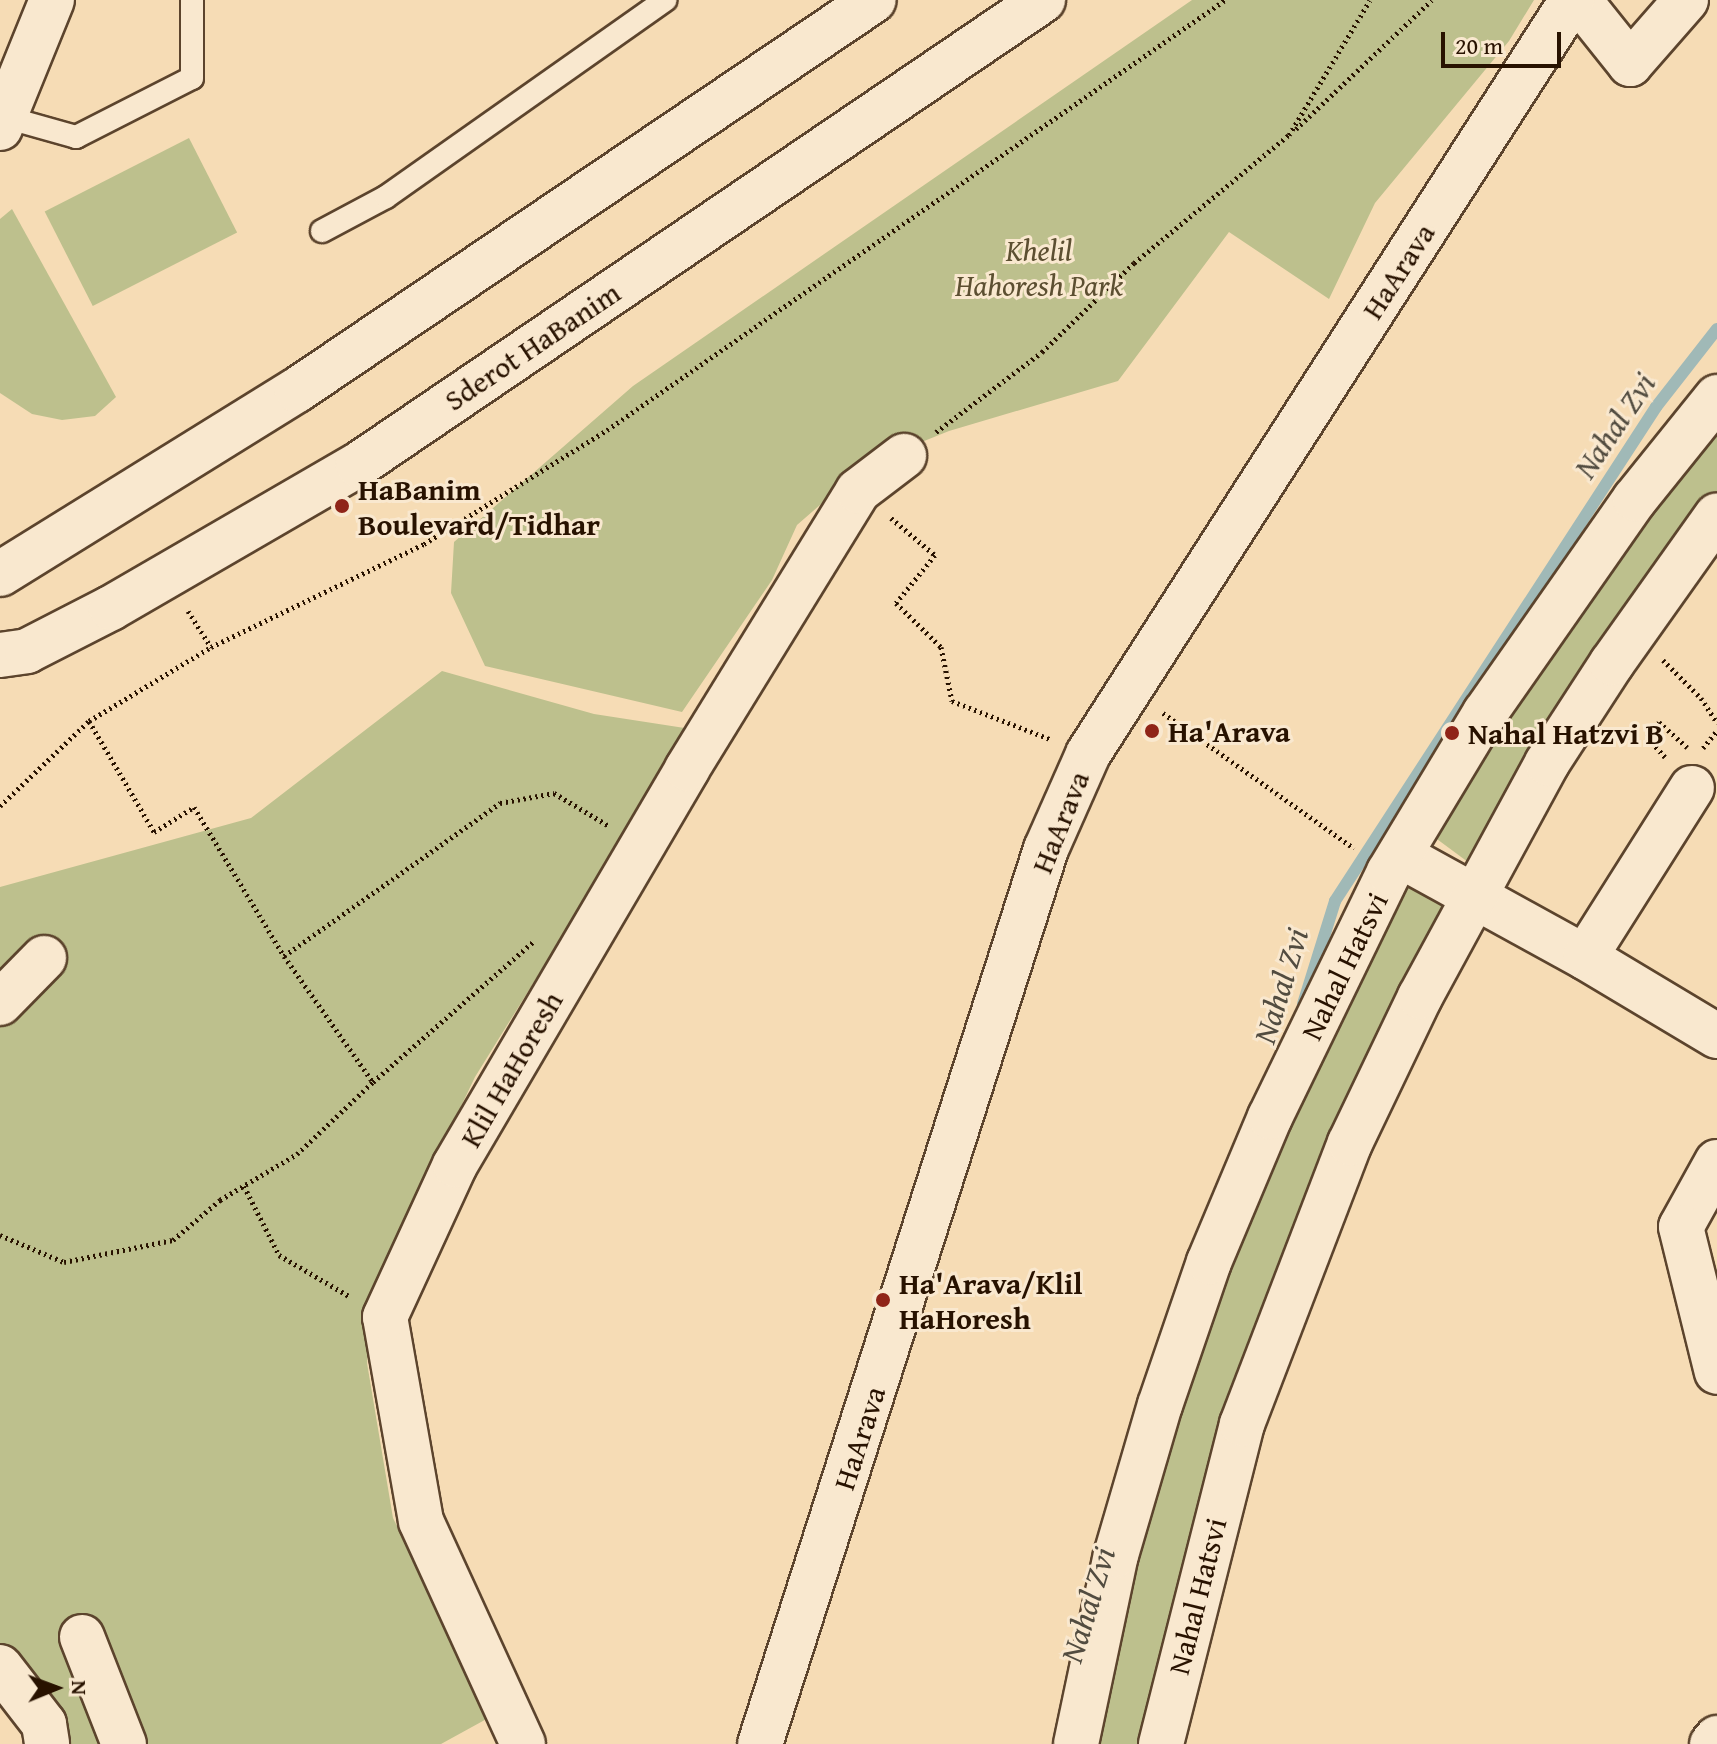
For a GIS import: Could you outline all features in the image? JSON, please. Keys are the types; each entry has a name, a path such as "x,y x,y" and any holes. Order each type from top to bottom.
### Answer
{"street":[{"path":"2,122 52,0"},
{"path":"0,574 297,390 874,0"},
{"name":"Sderot HaBanim","path":"0,655 27,651 111,608 358,465 1043,0"},
{"name":"HaArava","path":"760,1744 1046,849 1088,754 1572,0"},
{"path":"1579,0 1630,64 1686,0"},
{"name":"Nahal Hatsvi","path":"1076,1744 1116,1555 1160,1405 1209,1262 1270,1117 1395,864 1485,713 1635,499 1696,418 1717,397"},
{"name":"Klil HaHoresh","path":"385,1317 455,1165 642,846 858,491 904,456"},
{"name":"Nahal Hatsvi","path":"1161,1744 1204,1564 1242,1424 1350,1143 1473,896 1547,763 1634,631 1717,515"},
{"path":"1585,957 1692,788"},
{"path":"1395,864 1473,896 1585,957 1717,1036"},
{"path":"0,1003 44,958"},
{"path":"1717,1162 1681,1227 1717,1372"},
{"path":"385,1317 421,1521 523,1744"},
{"path":"82,1637 124,1744"},
{"path":"0,1667 44,1724 47,1744"},
{"path":"1712,1744 1717,1738"}],"lane":[{"path":"2,122 76,137 192,78 192,0"},
{"path":"322,231 386,197 665,0"}],"path":[{"path":"0,806 89,721 211,647 424,544 607,430 1225,0"},
{"path":"1289,135 1370,0"},
{"path":"904,456 1042,352 1134,263 1289,135 1432,0"},
{"path":"858,491 935,555 896,603 941,647 952,701 1088,754"},
{"path":"1634,631 1701,698 1717,723"},
{"path":"1129,690 1395,864"},
{"path":"89,721 154,832 194,807 284,956 373,1082"},
{"path":"284,956 500,803 554,793 642,846"},
{"path":"0,1235 64,1262 173,1240 220,1200 297,1154 373,1082 537,938"},
{"path":"244,1186 279,1255 385,1317"}],"green space":[{"name":"Khelil Hahoresh Park","path":"1192,0 1534,0 1509,41 1375,203 1329,299 1229,232 1118,381 949,431 867,464 797,525 772,580 682,712 485,666 451,593 454,542 633,386"},
{"path":"189,138 237,232 93,306 45,212"},
{"path":"12,209 116,397 95,416 62,420 32,414 0,393 0,219"},
{"path":"1717,403 1717,507 1476,868 1422,828"},
{"path":"442,671 594,714 691,729 475,1077 376,1284 367,1363 393,1518 492,1716 441,1744 71,1744 0,1643 0,887 251,818"},
{"path":"1397,875 1454,907 1350,1121 1149,1744 1080,1744 1182,1359"}],"waterway":[{"name":"Nahal Zvi","path":"1303,1004 1335,901 1656,407 1717,329"}],"place":[{"name":"HaBanim Boulevard/Tidhar","path":"342,506"},
{"name":"Ha'Arava","path":"1152,731"},
{"name":"Nahal Hatzvi B","path":"1452,733"},
{"name":"Ha'Arava/Klil HaHoresh","path":"883,1300"}]}
